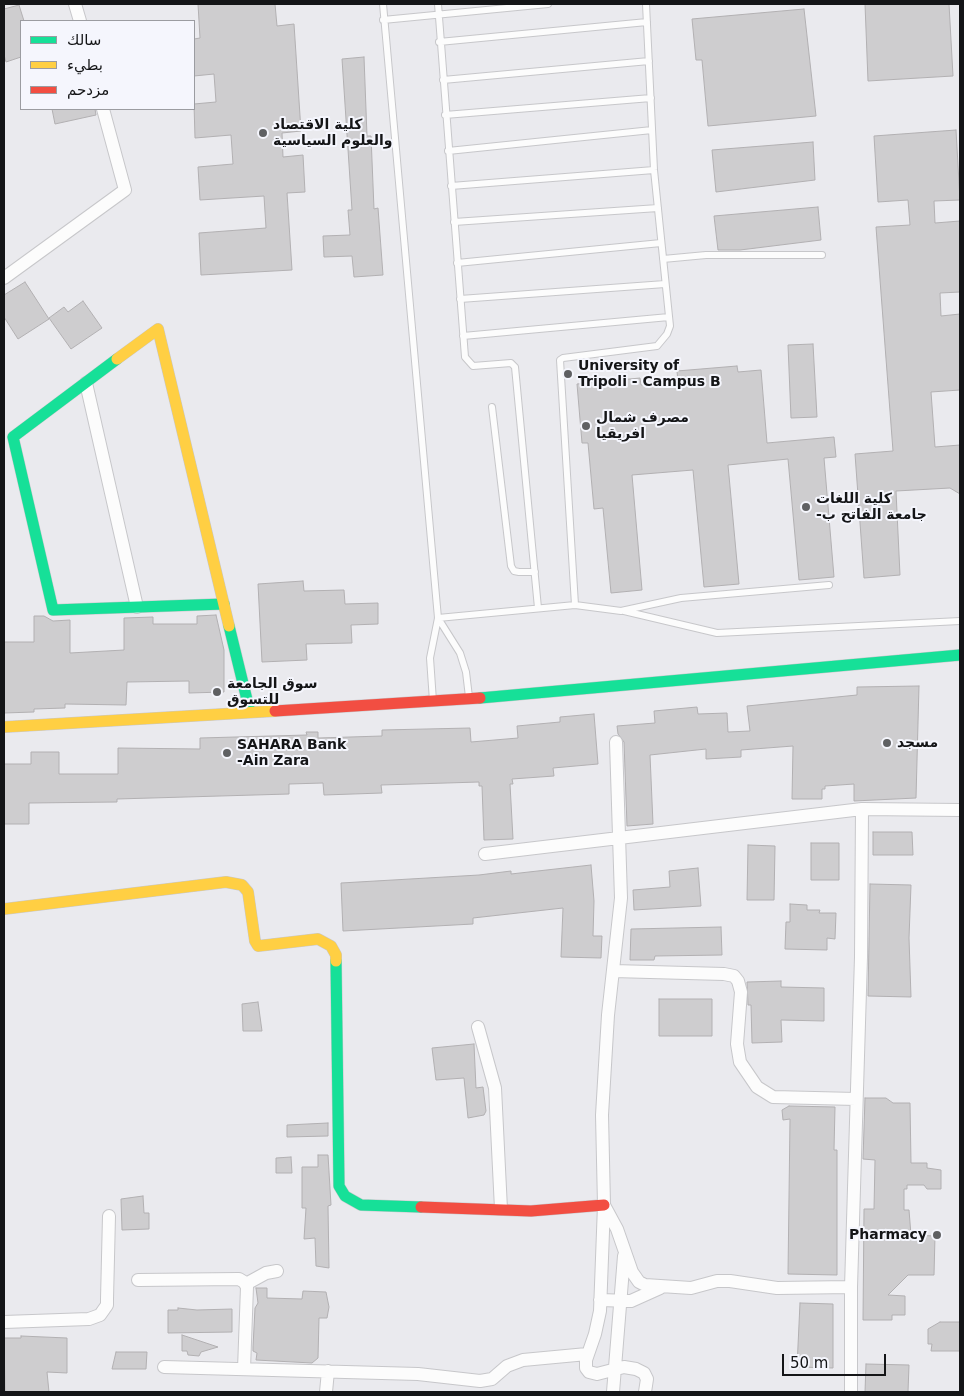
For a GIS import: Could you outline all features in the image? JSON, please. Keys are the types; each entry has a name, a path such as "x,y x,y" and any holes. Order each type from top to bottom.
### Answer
{"street":[{"path":"75,4 80,20"},
{"path":"4,278 125,190 103,110"},
{"path":"224,604 53,610 13,437 158,329 250,712"},
{"path":"86,383 137,607"},
{"path":"4,727 470,699 960,655"},
{"path":"616,742 621,898 613,971 602,1115 604,1205 600,1300 598,1323 587,1354 586,1368 589,1372 602,1373 630,1367 644,1373 647,1379 645,1392"},
{"path":"851,1392 851,1287 862,809"},
{"path":"485,854 862,809 960,810"},
{"path":"4,908 226,882 242,884 248,892 254,941 258,946 263,947 318,939 331,946 336,956 339,1186 345,1196 361,1205 531,1211 604,1205"},
{"path":"613,971 724,974 734,976 738,981 741,992 737,1044 740,1062 758,1087 773,1097 856,1099"},
{"path":"478,1027 496,1088 501,1209"},
{"path":"604,1205 617,1229 632,1272 639,1282 660,1288 691,1288 717,1281 730,1281 777,1288 851,1287"},
{"path":"4,1322 89,1319 100,1315 107,1305 109,1216"},
{"path":"613,1392 625,1251"},
{"path":"246,1284 266,1273 278,1270"},
{"path":"138,1280 239,1279 246,1284"},
{"path":"244,1369 246,1284"},
{"path":"600,1300 620,1301 640,1298 660,1288"},
{"path":"164,1367 418,1374 488,1380 497,1377 507,1366 523,1360 587,1354"},
{"path":"326,1392 328,1371"}],"lane":[{"path":"383,4 438,618 430,658 434,701"},
{"path":"438,4 437,15 464,357 473,366 511,363 515,367 538,608"},
{"path":"384,20 548,4"},
{"path":"575,605 560,360 657,346 667,334 670,326 654,170 646,4"},
{"path":"440,42 647,22"},
{"path":"442,80 649,61"},
{"path":"445,115 651,98"},
{"path":"448,152 652,130"},
{"path":"451,186 654,170"},
{"path":"454,222 658,208"},
{"path":"457,263 661,243"},
{"path":"663,259 706,255 822,255"},
{"path":"460,299 665,284"},
{"path":"463,336 669,317"},
{"path":"492,407 511,566 514,571 534,572"},
{"path":"622,611 681,598 829,585"},
{"path":"438,618 575,605 622,611 717,633 960,621"},
{"path":"438,618 460,653 466,672 470,699"}],"building":[{"path":"198,4 275,4 277,26 294,24 301,131 282,133 283,157 303,155 305,192 287,193 292,270 201,275 199,233 266,228 264,196 200,200 198,167 233,164 231,135 195,138 195,104 216,102 214,74 195,76 195,39 200,38"},
{"path":"865,4 949,4 953,76 868,81"},
{"path":"19,5 24,20 20,20 20,57 6,62 4,55 4,9"},
{"path":"804,9 816,116 708,126 702,60 696,60 692,19"},
{"path":"364,57 367,136 371,136 374,209 378,208 383,275 354,277 352,256 324,257 323,236 350,235 348,210 352,210 342,59"},
{"path":"52,110 95,110 96,115 55,124"},
{"path":"956,130 960,200 934,201 935,223 960,221 960,292 940,293 941,316 960,314 960,390 931,392 935,447 960,445 960,494 950,488 896,491 900,575 864,578 855,454 893,451 876,227 910,225 908,200 878,202 874,136"},
{"path":"813,142 815,180 716,192 712,150"},
{"path":"818,207 821,240 740,250 718,250 714,216"},
{"path":"25,282 49,319 18,339 4,317 4,295"},
{"path":"83,301 102,328 71,349 49,318 64,307 68,312"},
{"path":"813,344 817,417 791,418 788,345"},
{"path":"737,366 738,372 761,370 767,443 834,437 836,457 824,458 834,577 799,580 788,459 728,465 739,584 704,587 693,470 632,475 642,590 611,593 603,508 594,509 588,443 582,443 577,384 640,378 641,385 678,382 677,371"},
{"path":"303,581 304,591 344,590 345,604 378,603 378,624 351,625 352,643 306,644 307,660 262,662 258,584"},
{"path":"216,615 224,650 224,692 189,693 189,681 127,682 126,705 65,704 65,708 34,709 34,712 4,713 4,642 34,642 34,616 44,616 53,621 70,620 70,653 124,650 124,618 153,617 153,624 197,624 197,616"},
{"path":"919,686 916,798 854,801 854,784 825,786 825,789 822,789 822,799 792,799 793,746 741,750 741,757 706,759 706,749 650,755 653,824 627,826 624,742 618,734 617,726 655,723 654,711 697,707 698,714 727,713 728,732 750,731 747,706 857,695 857,687"},
{"path":"594,714 598,764 553,768 554,776 512,779 513,784 510,784 513,839 484,840 482,786 479,786 479,782 381,785 382,793 324,795 323,783 289,784 289,794 117,799 117,802 29,803 29,824 4,824 4,764 31,764 31,752 59,752 59,774 118,774 118,748 200,749 200,738 307,735 306,732 318,732 318,738 382,736 382,730 470,728 471,742 518,738 517,726 560,722 560,717"},
{"path":"873,832 912,832 913,855 873,855"},
{"path":"811,843 839,843 839,880 811,880"},
{"path":"748,845 775,846 774,900 747,900"},
{"path":"591,865 594,901 593,936 602,936 601,958 561,957 563,908 473,918 473,924 343,931 341,883 479,875 511,871 511,874"},
{"path":"698,868 701,906 634,910 633,890 670,887 669,871"},
{"path":"870,884 911,885 909,938 911,997 868,996"},
{"path":"790,904 807,905 807,910 820,910 819,913 836,913 835,939 827,938 827,950 785,949 786,922 790,922"},
{"path":"721,927 722,955 655,956 654,960 630,960 631,929"},
{"path":"781,981 781,987 824,988 824,1021 781,1020 782,1042 752,1043 751,1005 748,1005 747,982"},
{"path":"659,999 712,999 712,1036 659,1036"},
{"path":"258,1002 262,1031 243,1031 242,1004"},
{"path":"474,1044 476,1088 483,1087 486,1111 484,1115 468,1118 464,1078 436,1080 432,1048"},
{"path":"865,1098 886,1098 893,1103 910,1103 911,1163 927,1163 927,1168 941,1170 941,1189 927,1189 924,1185 907,1185 907,1189 904,1189 904,1210 909,1210 911,1235 935,1236 934,1275 908,1275 888,1295 905,1296 905,1315 892,1315 892,1320 863,1320 864,1209 874,1209 875,1160 863,1159"},
{"path":"789,1106 835,1107 834,1150 837,1150 837,1275 788,1274 790,1119 783,1120 782,1110"},
{"path":"328,1123 328,1136 287,1137 287,1125"},
{"path":"318,1155 328,1155 331,1205 328,1206 329,1268 316,1266 315,1238 304,1239 306,1208 302,1208 302,1167 318,1167"},
{"path":"291,1157 292,1173 276,1173 276,1158"},
{"path":"143,1196 144,1213 149,1213 149,1229 122,1230 121,1199"},
{"path":"256,1288 267,1288 267,1298 302,1299 303,1291 326,1292 329,1307 327,1318 319,1318 318,1358 312,1363 256,1360 257,1353 253,1351 253,1347 255,1308 258,1303"},
{"path":"800,1303 833,1304 833,1368 797,1367"},
{"path":"178,1308 197,1310 232,1309 232,1332 168,1333 168,1310 178,1310"},
{"path":"940,1322 960,1322 960,1351 931,1351 932,1344 928,1344 928,1329"},
{"path":"182,1335 218,1347 201,1352 199,1356 188,1355 187,1351 182,1351"},
{"path":"21,1336 67,1338 67,1373 47,1372 49,1392 5,1392 4,1338 21,1338"},
{"path":"116,1352 147,1352 146,1369 112,1369"},
{"path":"866,1364 909,1365 908,1392 865,1392"}],"traffic: fast":[{"path":"117,359 13,437 53,610 224,604"},
{"path":"229,626 250,712"},
{"path":"480,698 960,655"},
{"path":"336,961 339,1186 345,1196 361,1205 421,1207"}],"traffic: slow":[{"path":"117,359 158,329 229,626"},
{"path":"4,727 275,711"},
{"path":"4,909 226,882 242,885 248,892 255,941 258,946 318,939 331,946 336,955 336,961"}],"traffic: jam":[{"path":"275,711 480,698"},
{"path":"421,1207 531,1211 604,1205"}],"place":[{"name":"كلية الاقتصاد والعلوم السياسية","path":"263,133"},
{"name":"University of Tripoli - Campus B","path":"568,374"},
{"name":"مصرف شمال افريقيا","path":"586,426"},
{"name":"كلية اللغات -جامعة الفاتح ب","path":"806,507"},
{"name":"سوق الجامعة للتسوق","path":"217,692"},
{"name":"مسجد","path":"887,743"},
{"name":"SAHARA Bank -Ain Zara","path":"227,753"},
{"name":"Pharmacy","path":"937,1235"}]}
